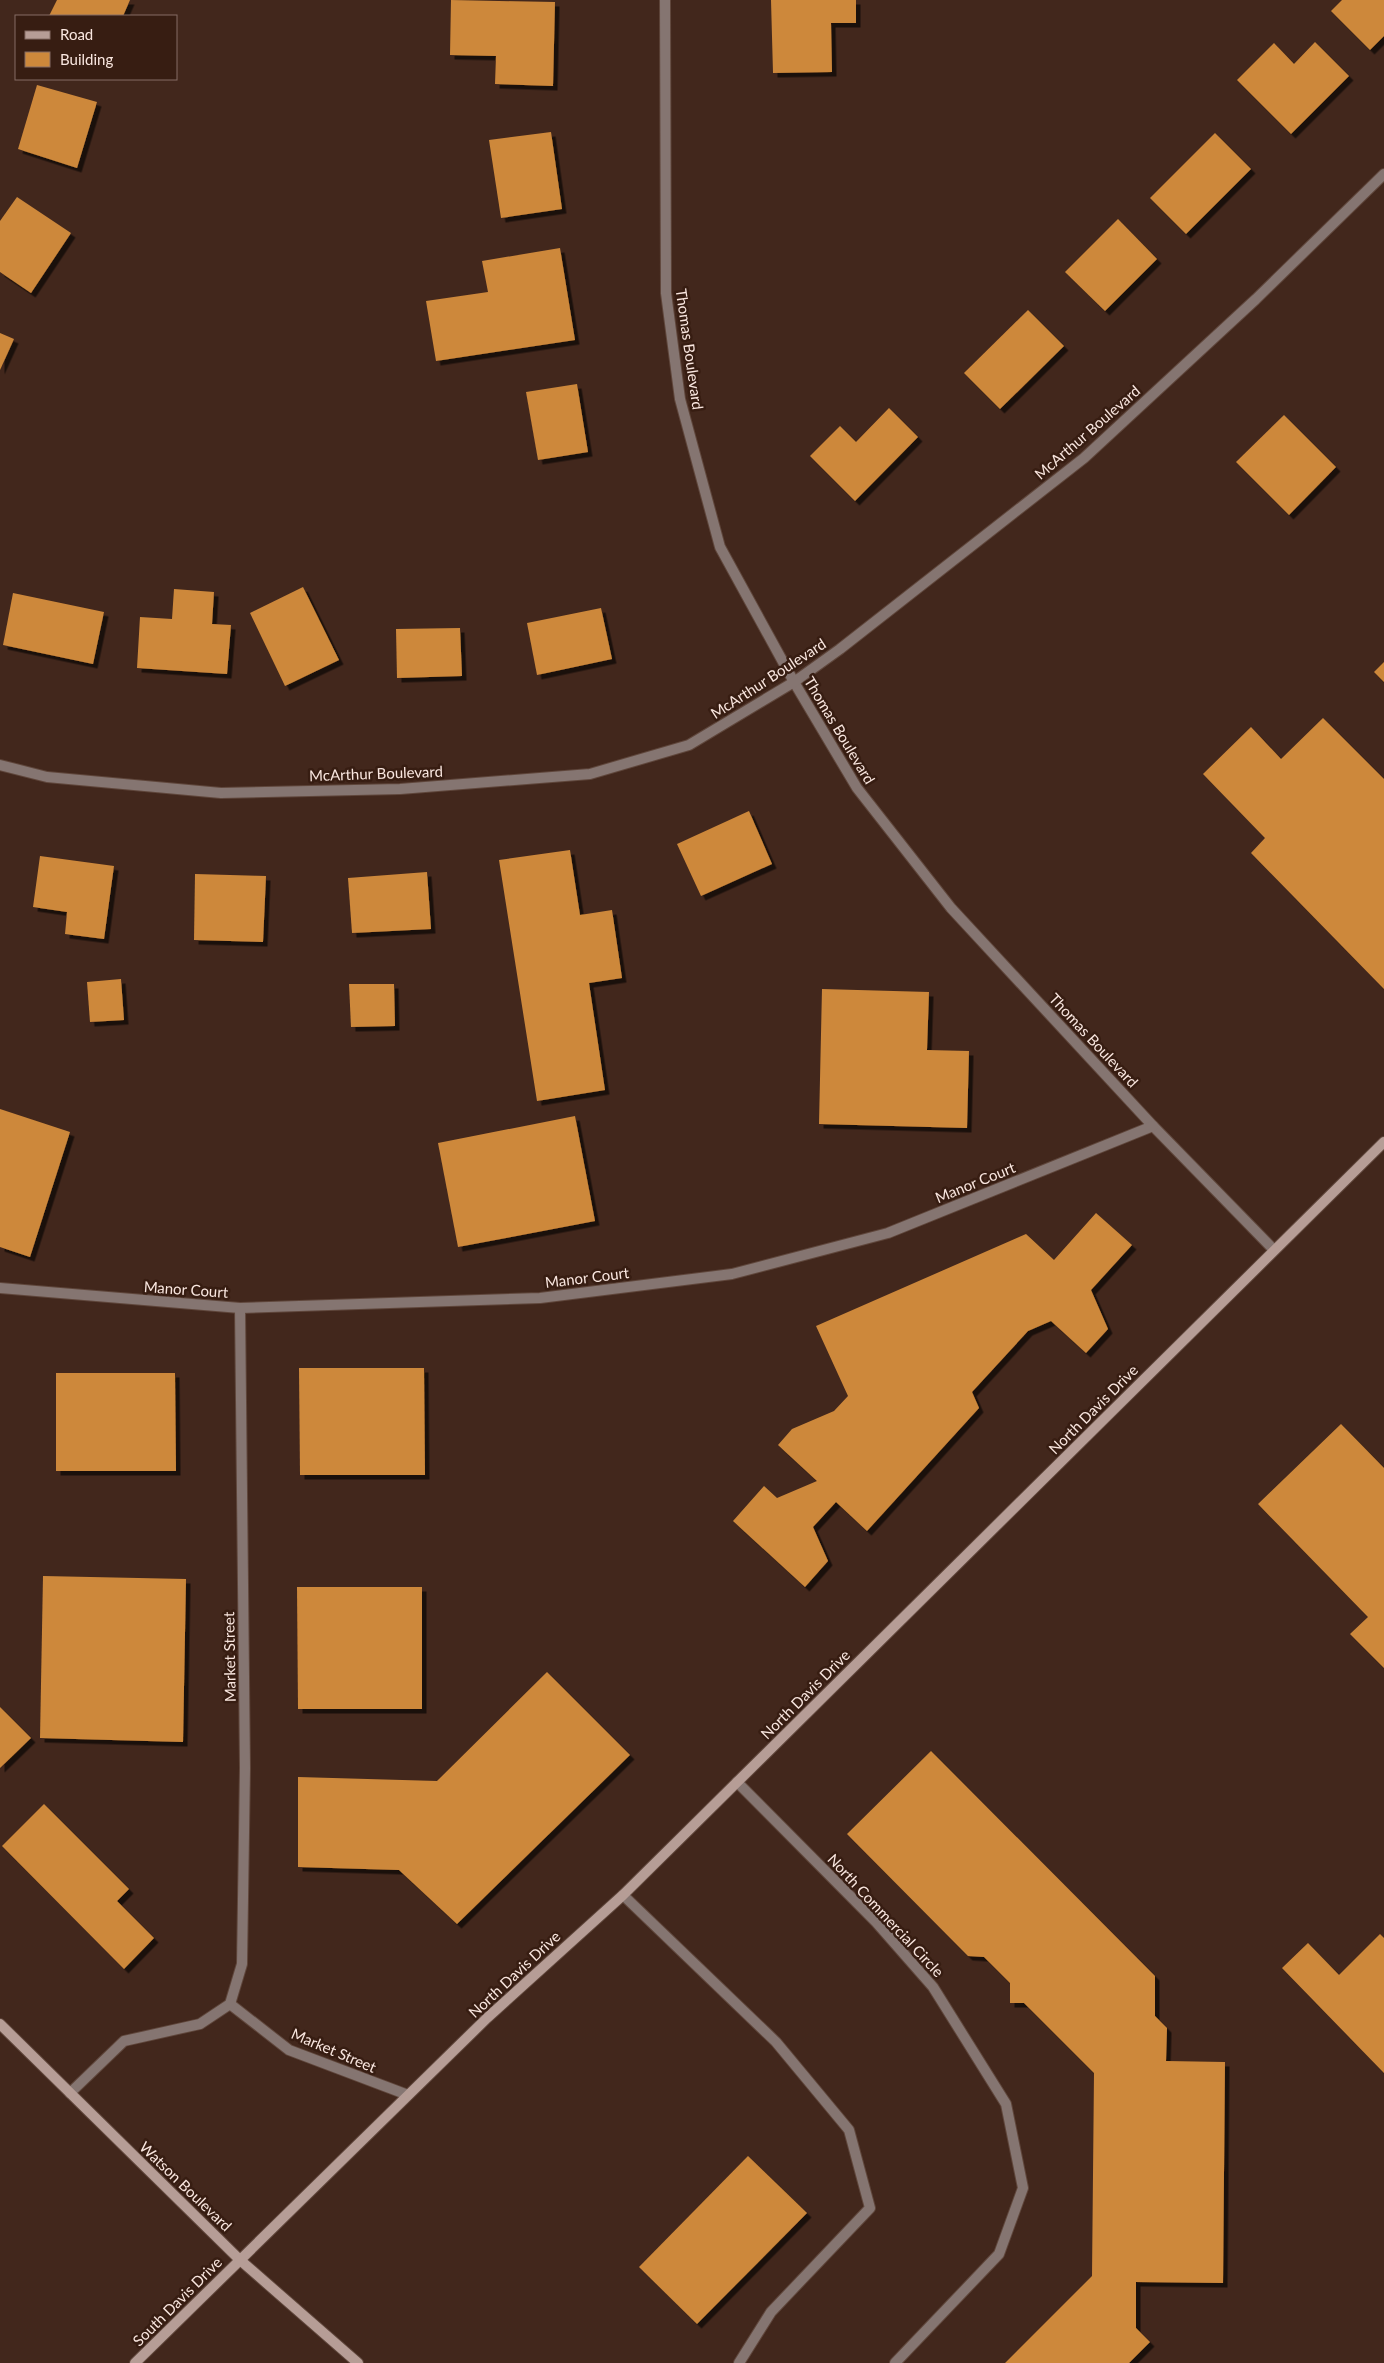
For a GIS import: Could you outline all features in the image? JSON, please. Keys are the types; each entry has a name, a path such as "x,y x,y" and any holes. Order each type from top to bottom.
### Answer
{"main road":[{"name":"North Davis Drive","path":"240,2260 488,2018 623,1895 1384,1142"},
{"name":"Watson Boulevard","path":"0,2024 240,2260 358,2363"},
{"name":"South Davis Drive","path":"135,2363 240,2260"}],"street":[{"name":"Thomas Boulevard","path":"665,0 666,293 680,399 720,547 794,682 857,788 951,908 1153,1126 1274,1250"},
{"name":"McArthur Boulevard","path":"0,765 47,777 221,793 400,789 590,774 689,745 794,682 840,649 1084,458 1256,299 1384,174"},
{"name":"Manor Court","path":"0,1288 240,1308 540,1298 732,1274 888,1233 1153,1126"},
{"name":"Market Street","path":"240,1308 245,1768 243,1912 242,1964 230,2004 289,2050 408,2095"},
{"name":"North Commercial Circle","path":"736,1782 876,1922 934,1987 1006,2104 1023,2188 999,2254 895,2363"},
{"path":"623,1895 776,2042 849,2130 870,2208 771,2312 739,2363"},
{"path":"70,2093 124,2040 200,2024 230,2004"}],"building":[{"path":"57,0 130,0 123,15 50,15"},
{"path":"451,0 555,2 553,86 495,84 496,56 450,55"},
{"path":"771,0 856,0 856,23 831,23 832,72 773,73"},
{"path":"1342,0 1384,0 1384,36 1370,50 1331,11"},
{"path":"1315,42 1349,76 1291,134 1237,80 1274,43 1294,64"},
{"path":"37,85 97,102 77,168 18,149"},
{"path":"551,132 562,209 501,218 489,140"},
{"path":"1215,133 1251,169 1186,234 1150,198"},
{"path":"17,197 71,233 31,293 0,272 0,221"},
{"path":"1118,219 1157,259 1105,311 1065,272"},
{"path":"560,248 575,340 436,361 426,301 488,292 482,261"},
{"path":"1028,310 1064,346 1000,409 964,373"},
{"path":"0,333 14,339 0,370"},
{"path":"577,384 588,452 538,460 526,392"},
{"path":"889,408 918,437 855,501 810,456 840,426 856,442"},
{"path":"1284,415 1336,467 1289,515 1236,462"},
{"path":"303,587 339,660 285,686 250,613"},
{"path":"174,589 214,592 212,624 231,625 227,674 137,668 140,617 172,619"},
{"path":"13,593 104,612 93,664 3,645"},
{"path":"601,608 612,659 537,675 527,623"},
{"path":"460,628 462,676 397,678 396,629"},
{"path":"1384,662 1384,682 1374,672"},
{"path":"1323,718 1384,779 1384,989 1251,853 1265,838 1203,774 1251,727 1281,759"},
{"path":"749,811 772,864 701,896 677,844"},
{"path":"570,850 580,915 612,910 622,978 589,983 605,1090 537,1101 499,860"},
{"path":"40,856 114,866 104,939 65,934 67,912 33,907"},
{"path":"427,872 431,929 352,933 348,878"},
{"path":"195,874 266,876 263,942 194,940"},
{"path":"121,979 124,1020 90,1022 87,982"},
{"path":"349,984 394,984 395,1026 351,1027"},
{"path":"822,989 929,992 927,1050 969,1051 967,1128 819,1124"},
{"path":"0,1109 70,1132 30,1257 0,1247"},
{"path":"575,1116 595,1221 458,1247 438,1143"},
{"path":"1096,1213 1132,1245 1091,1290 1108,1329 1086,1353 1051,1321 1028,1331 972,1392 979,1408 867,1531 836,1502 813,1527 828,1561 805,1587 733,1521 764,1486 777,1498 817,1481 778,1445 792,1429 834,1411 848,1396 816,1326 1026,1234 1054,1260"},
{"path":"299,1368 424,1368 425,1475 300,1475"},
{"path":"56,1373 175,1373 176,1471 56,1471"},
{"path":"1341,1424 1384,1468 1384,1668 1350,1634 1368,1617 1258,1504"},
{"path":"43,1576 186,1579 183,1742 40,1738"},
{"path":"297,1587 422,1587 422,1709 298,1709"},
{"path":"547,1672 630,1755 457,1924 399,1870 298,1867 298,1777 437,1781"},
{"path":"0,1707 31,1738 0,1768"},
{"path":"931,1751 1155,1976 1155,2016 1167,2028 1166,2061 1225,2062 1223,2283 1136,2282 1136,2328 1150,2342 1129,2363 1005,2363 1092,2276 1094,2073 1024,2003 1010,2003 1010,1983 984,1957 968,1956 847,1834"},
{"path":"44,1804 129,1889 117,1901 154,1938 124,1969 2,1846"},
{"path":"1380,1934 1384,1938 1384,2073 1282,1968 1308,1943 1339,1975"},
{"path":"748,2156 807,2213 697,2324 639,2267"}]}
